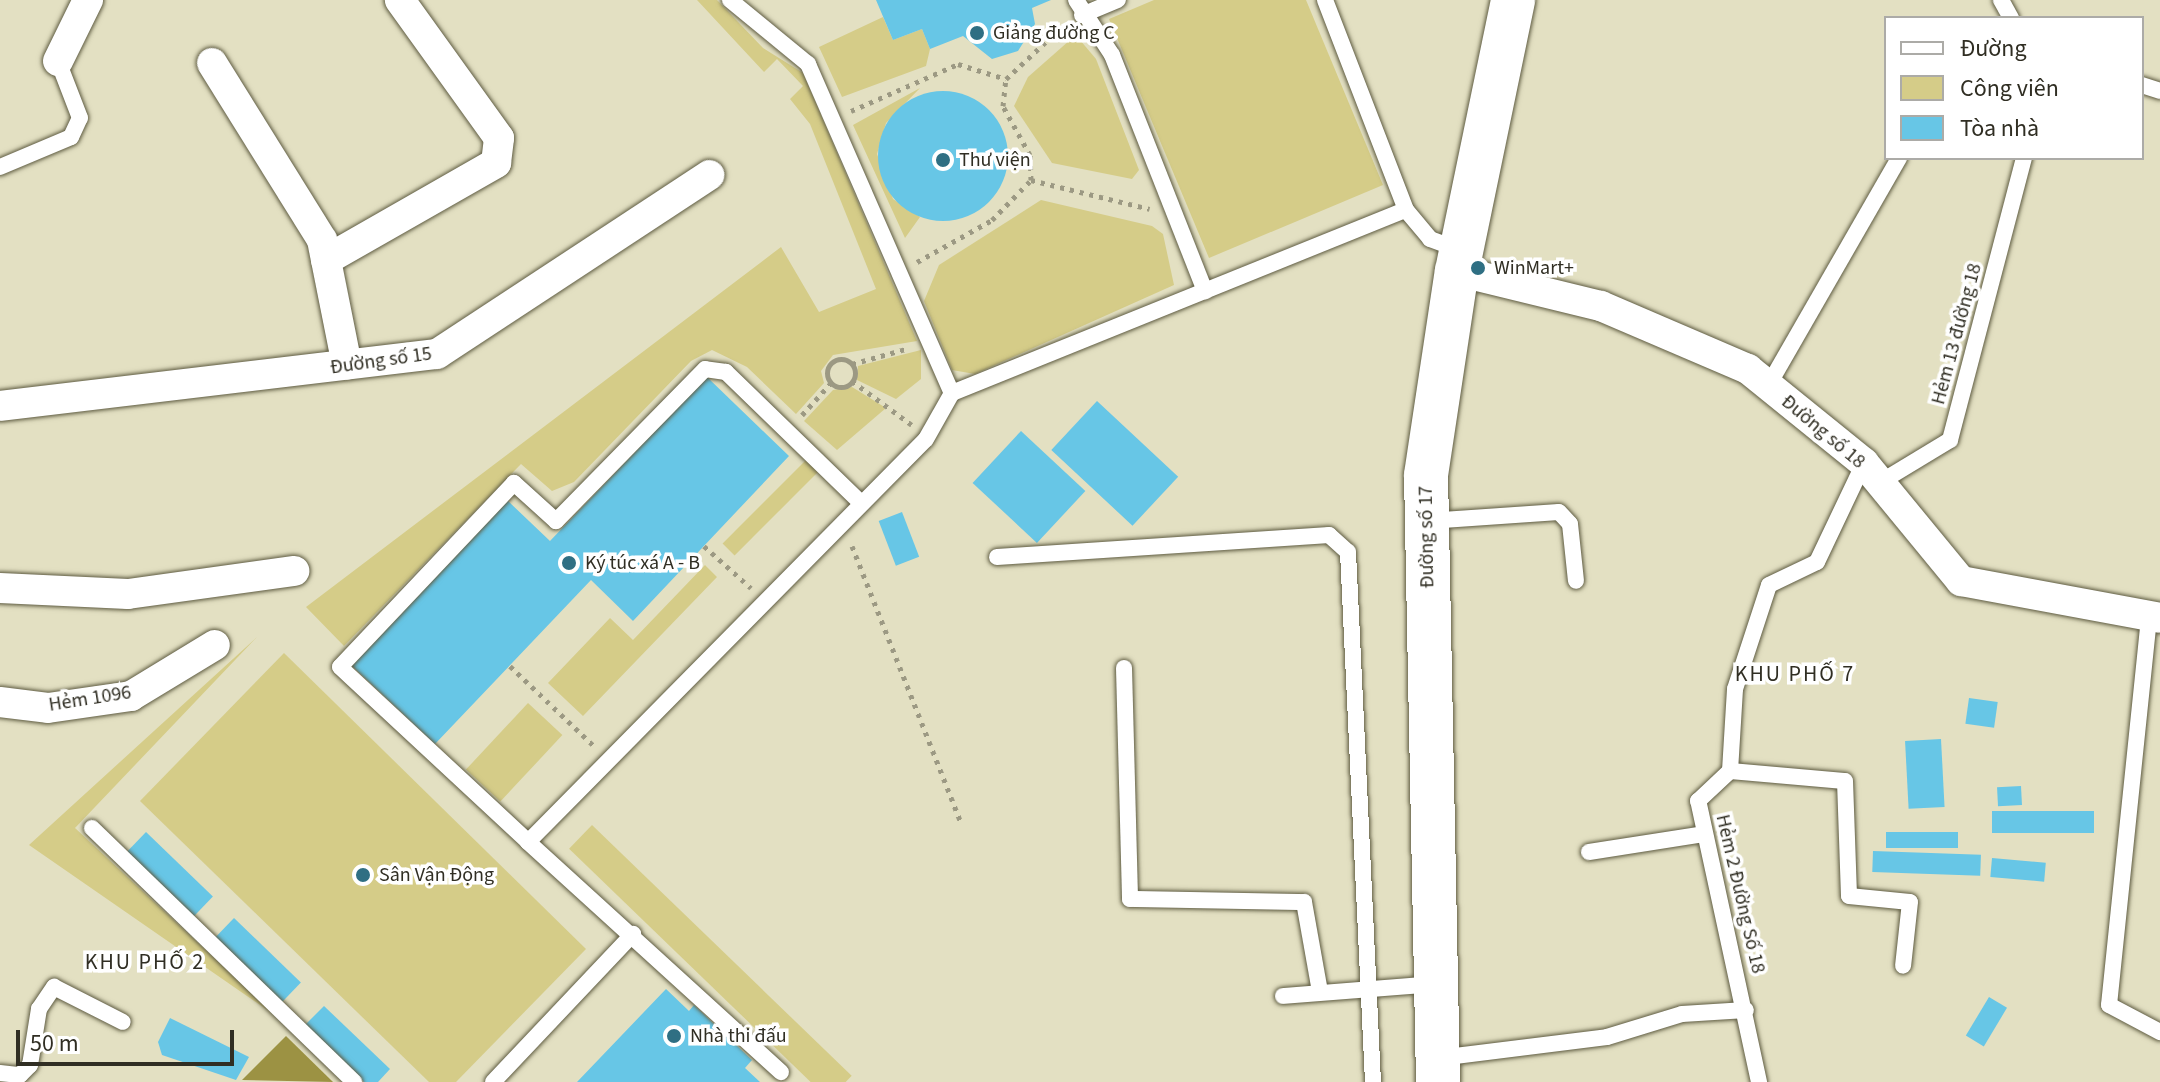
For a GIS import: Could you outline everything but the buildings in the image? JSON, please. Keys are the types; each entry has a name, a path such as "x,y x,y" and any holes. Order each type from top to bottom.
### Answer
{"street":[{"path":"58,61 88,0"},
{"path":"326,260 496,163 499,138 400,0"},
{"name":"Đường số 17","path":"1438,1070 1426,475 1459,261 1513,0"},
{"path":"212,63 269,147 326,260 347,365"},
{"name":"Đường số 15","path":"0,406 437,354 710,175"},
{"name":"Đường số 18","path":"1459,261 1601,306 1748,369 1871,473 1961,581 2154,618"},
{"path":"0,588 155,592 294,571"},
{"name":"Hẻm 1096","path":"0,702 48,708 131,696 215,645"}],"lane":[{"path":"730,0 808,64 836,118 896,269 952,393"},
{"path":"1118,0 1079,7 1112,55 1172,214 1205,291"},
{"path":"1325,0 1406,210 1430,239 1459,261"},
{"path":"0,167 71,137 80,118 58,61"},
{"path":"1768,386 1898,160"},
{"name":"Hẻm 13 đường 18","path":"1871,473 1950,440 2023,160"},
{"path":"528,842 860,502 926,439 952,393 1406,210"},
{"path":"781,1072 340,667 514,483 556,521 705,369 726,372 860,502"},
{"path":"1871,473 1817,562 1769,585 1735,689 1730,771 1845,781 1849,896 1910,902 1903,966"},
{"path":"1427,521 1559,512 1570,524 1576,581"},
{"path":"997,557 1329,535 1348,552 1373,988 1373,1082"},
{"path":"2154,618 2109,1005 2160,1032"},
{"path":"1124,668 1130,899 1304,902 1320,992"},
{"name":"Hẻm 2 Đường Số 18","path":"1730,771 1698,801 1746,1010 1759,1082"},
{"path":"92,828 354,1082"},
{"path":"1589,852 1704,834"},
{"path":"493,1082 633,934"},
{"path":"1283,996 1436,984"},
{"path":"0,1073 20,1075 30,1065 39,1009 54,987 123,1022"},
{"path":"1438,1070 1607,1037 1682,1014 1746,1010"}],"path":[{"path":"896,269 992,220 1031,180 1030,155 1003,106 1006,79 1055,31"},
{"path":"836,118 958,64 1006,79"},
{"path":"1031,180 1172,214"},
{"path":"831,383 830,363 852,364 929,344"},
{"path":"852,364 852,381"},
{"path":"788,432 831,383 852,381 890,404 926,439"},
{"path":"842,521 960,820"},
{"path":"704,546 764,600"},
{"path":"510,666 609,760"}],"green space":[{"path":"697,0 717,0 763,48 803,73 917,341 833,355 821,371 824,383 796,414 747,367 712,350 691,361 574,482 552,491 521,464 344,646 306,607 781,247 819,312 876,289 810,124 790,99 803,86 777,59 764,72"},
{"path":"1154,0 1306,0 1383,185 1209,258 1109,19"},
{"path":"883,17 893,40 922,29 930,49 926,66 842,97 819,47"},
{"path":"1070,40 1080,40 1096,59 1139,170 1132,179 1052,163 1014,106 1028,77"},
{"path":"920,88 886,123 877,154 893,199 920,217 905,238 853,125"},
{"path":"1041,200 1152,226 1163,234 1174,285 975,374 952,370 924,301 939,265"},
{"path":"921,350 921,379 896,399 857,380 858,366"},
{"path":"852,387 886,408 837,450 804,421 833,390"},
{"path":"806,460 818,472 735,555 723,543"},
{"path":"705,565 717,577 583,716 548,683 610,618 633,640"},
{"path":"257,637 75,828 276,1016 29,845"},
{"name":"Sân Vận Động","path":"284,653 586,949 456,1082 429,1082 140,801"},
{"path":"528,703 562,735 500,802 466,770"},
{"path":"592,825 852,1076 846,1082 811,1082 569,849"}],"shaded area":[{"path":"286,1036 333,1082 242,1080"}],"place":[{"name":"Giảng đường C","path":"977,33"},
{"name":"Thư viện","path":"943,160"},
{"name":"WinMart+","path":"1478,268"},
{"name":"Ký túc xá A - B","path":"569,563"},
{"name":"Sân Vận Động","path":"363,875"},
{"name":"Nhà thi đấu","path":"674,1036"}],"district":[{"name":"KHU PHỐ 7","path":"1795,675"},
{"name":"KHU PHỐ 2","path":"145,963"}]}
